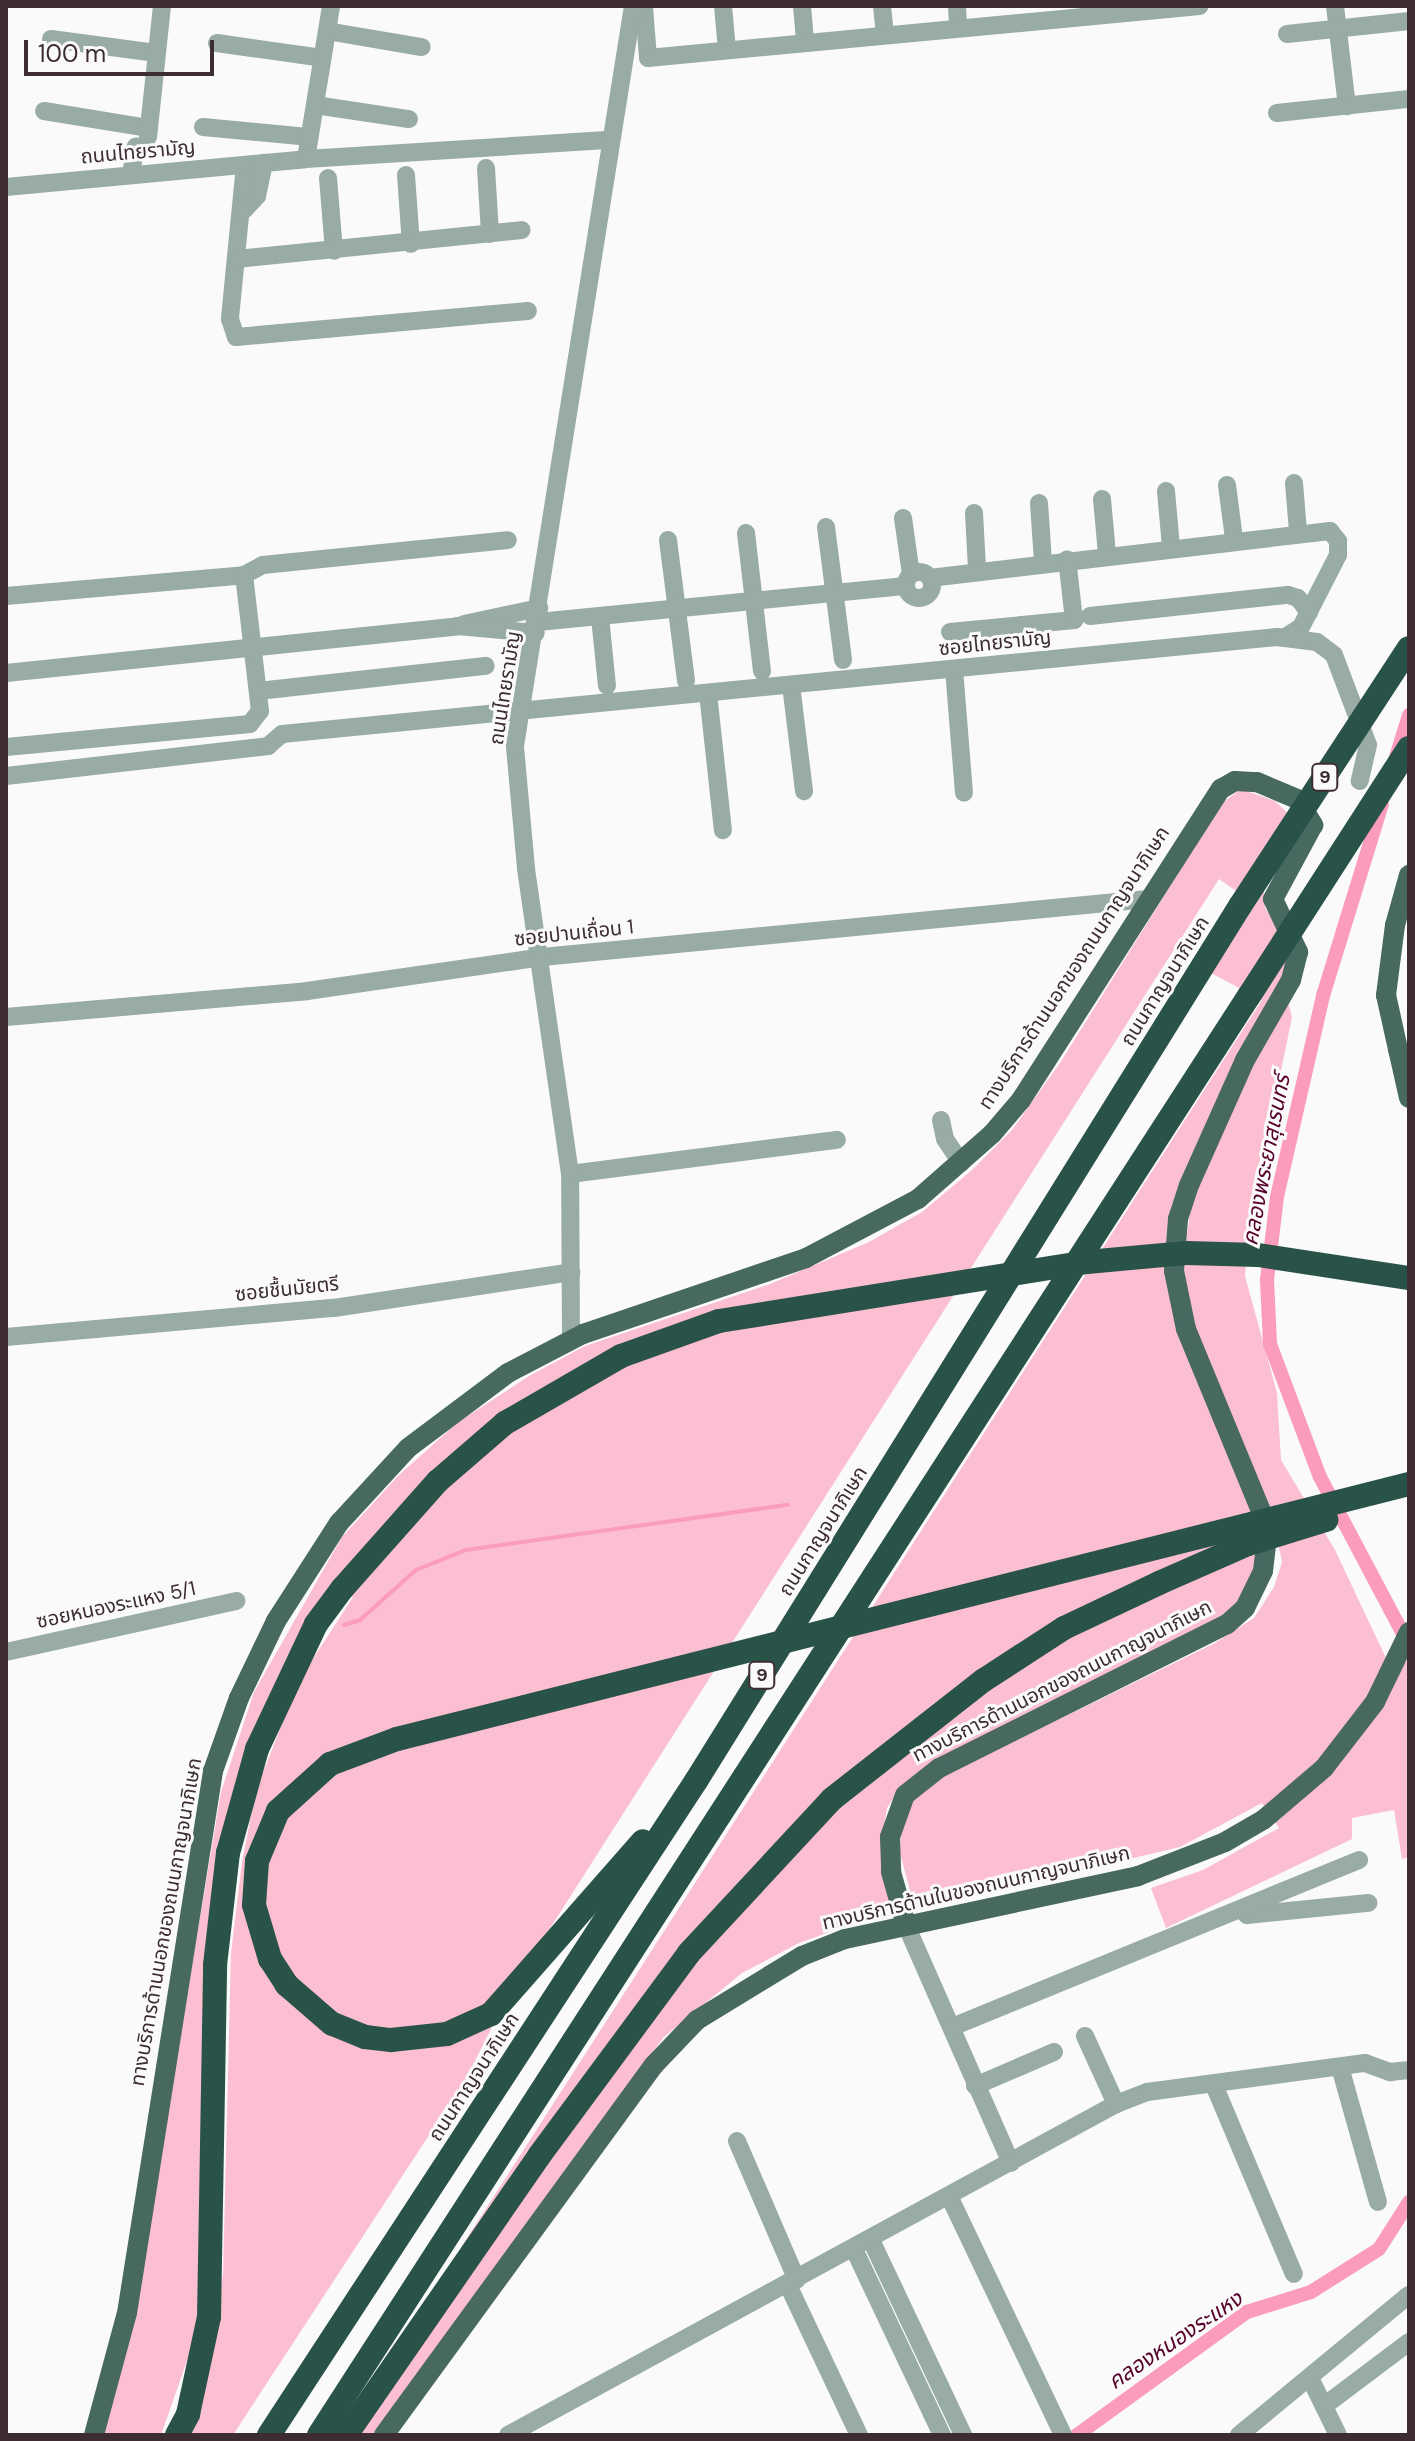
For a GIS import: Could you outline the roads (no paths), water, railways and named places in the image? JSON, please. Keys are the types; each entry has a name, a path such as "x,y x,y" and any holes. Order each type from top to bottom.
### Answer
{"highway":[{"name":"ถนนกาญจนาภิเษก","path":"269,2435 696,1781 1240,906 1409,648"},
{"name":"9","path":"319,2435 1409,748"},
{"path":"177,2435 188,2414 209,2317 215,1965 228,1853 257,1749 316,1624 342,1589 438,1481 505,1423 621,1356 719,1321 859,1295 1186,1253 1258,1255 1409,1278"},
{"path":"696,1781 491,2014 447,2034 391,2040 365,2037 332,2024 287,1985 270,1959 254,1905 257,1861 278,1811 330,1764 397,1739 1409,1484"},
{"path":"346,2435 548,2143 689,1953 832,1799 939,1713 1064,1628 1248,1544 1409,1496"}],"main road":[{"name":"ทางบริการด้านนอกของถนนกาญจนาภิเษก","path":"94,2435 127,2313 213,1771 239,1698 276,1621 339,1523 408,1448 494,1382 571,1341 806,1258 918,1199 961,1163 1021,1100 1221,789 1235,781 1257,782 1284,792 1310,817 1312,835 1273,899 1295,939 1295,968 1214,1127 1189,1185 1174,1245 1175,1283 1186,1329 1268,1528 1263,1571 1245,1608 1227,1624 939,1768 905,1795 890,1837 891,1872 906,1925"},
{"path":"1409,875 1387,967 1388,1009 1403,1056 1409,1098"},
{"name":"ทางบริการด้านในของถนนกาญจนาภิเษก","path":"384,2435 670,2044 747,1986 802,1956 845,1939 1178,1864 1247,1830 1324,1768 1375,1702 1409,1632"}],"street":[{"path":"137,174 162,6"},
{"path":"306,159 331,6"},
{"path":"723,6 727,50"},
{"path":"802,6 805,42"},
{"path":"882,6 885,35"},
{"path":"957,6 958,28"},
{"path":"639,7 648,58 958,28 1040,13 1200,6"},
{"name":"ถนนไทยรามัญ","path":"571,1341 570,1174 542,957 526,868 515,746 538,616 610,140 639,7"},
{"path":"1336,7 1347,106"},
{"path":"1287,34 1409,21"},
{"path":"327,31 422,47"},
{"path":"51,39 156,53"},
{"path":"217,43 322,58"},
{"path":"1277,113 1409,99"},
{"path":"315,105 409,119"},
{"path":"44,111 143,135"},
{"path":"203,127 308,137"},
{"name":"ถนนไทยรามัญ","path":"6,187 306,159 610,140"},
{"path":"244,210 257,196 264,163"},
{"path":"245,165 239,193 244,210 230,319 236,337 528,311"},
{"path":"486,168 490,234"},
{"path":"406,175 411,244"},
{"path":"328,178 334,251"},
{"path":"237,259 411,244 522,230"},
{"path":"1294,483 1298,532"},
{"path":"1227,485 1234,539"},
{"path":"1166,491 1171,547"},
{"path":"1102,499 1107,554"},
{"path":"1039,503 1043,562"},
{"path":"974,513 977,568"},
{"path":"903,518 908,580 913,596 925,596 931,590 930,578 977,568 1322,529 1338,541 1338,555 1297,632 1284,638"},
{"path":"826,527 843,660"},
{"path":"746,533 762,671"},
{"path":"6,596 244,575 263,565 508,540"},
{"path":"668,540 686,681"},
{"path":"950,632 1074,620 1067,559"},
{"path":"6,747 250,724 260,711 244,575"},
{"path":"6,673 538,616 600,617 756,603 908,580"},
{"path":"1090,616 1288,595 1298,598 1309,612"},
{"path":"600,617 607,686"},
{"name":"ซอยไทยรามัญ","path":"6,776 268,746 282,734 1284,638 1317,642 1334,655 1368,745 1360,781"},
{"path":"258,691 486,666"},
{"path":"954,669 964,793"},
{"path":"791,685 804,791"},
{"path":"708,693 723,830"},
{"name":"ซอยปานเถื่อน 1","path":"6,1017 307,991 542,957 1148,899"},
{"path":"941,1120 945,1139 961,1163"},
{"path":"570,1174 837,1140"},
{"name":"ซอยชื้นมัยตรี","path":"6,1337 334,1308 571,1272"},
{"name":"ซอยหนองระแหง 5/1","path":"6,1652 236,1601"},
{"path":"953,2030 1246,1911 1359,1860"},
{"path":"1246,1911 1368,1903"},
{"path":"906,1925 1011,2163"},
{"path":"1085,2036 1116,2104"},
{"path":"975,2086 1054,2052"},
{"path":"508,2435 950,2198 1116,2104 1147,2092 1365,2063 1390,2072 1409,2070"},
{"path":"1340,2067 1378,2202"},
{"path":"1214,2085 1294,2274"},
{"path":"737,2141 792,2283 859,2435"},
{"path":"950,2198 1063,2435"},
{"path":"871,2240 963,2435"},
{"path":"854,2249 942,2435"},
{"path":"1239,2435 1311,2380 1409,2295"},
{"path":"1324,2406 1409,2342"},
{"path":"1311,2380 1324,2406 1331,2432"}],"waterway":[{"name":"คลองพระยาสุเรนทร์","path":"1396,757 1409,715"},
{"name":"คลองพระยาสุเรนทร์","path":"1382,804 1323,996 1277,1197 1267,1280 1270,1344 1320,1477 1409,1645"},
{"path":"344,1625 360,1620 416,1570 466,1550 788,1505"},
{"name":"คลองหนองระแหง","path":"1077,2435 1247,2312 1311,2292 1379,2249 1409,2202"}]}
